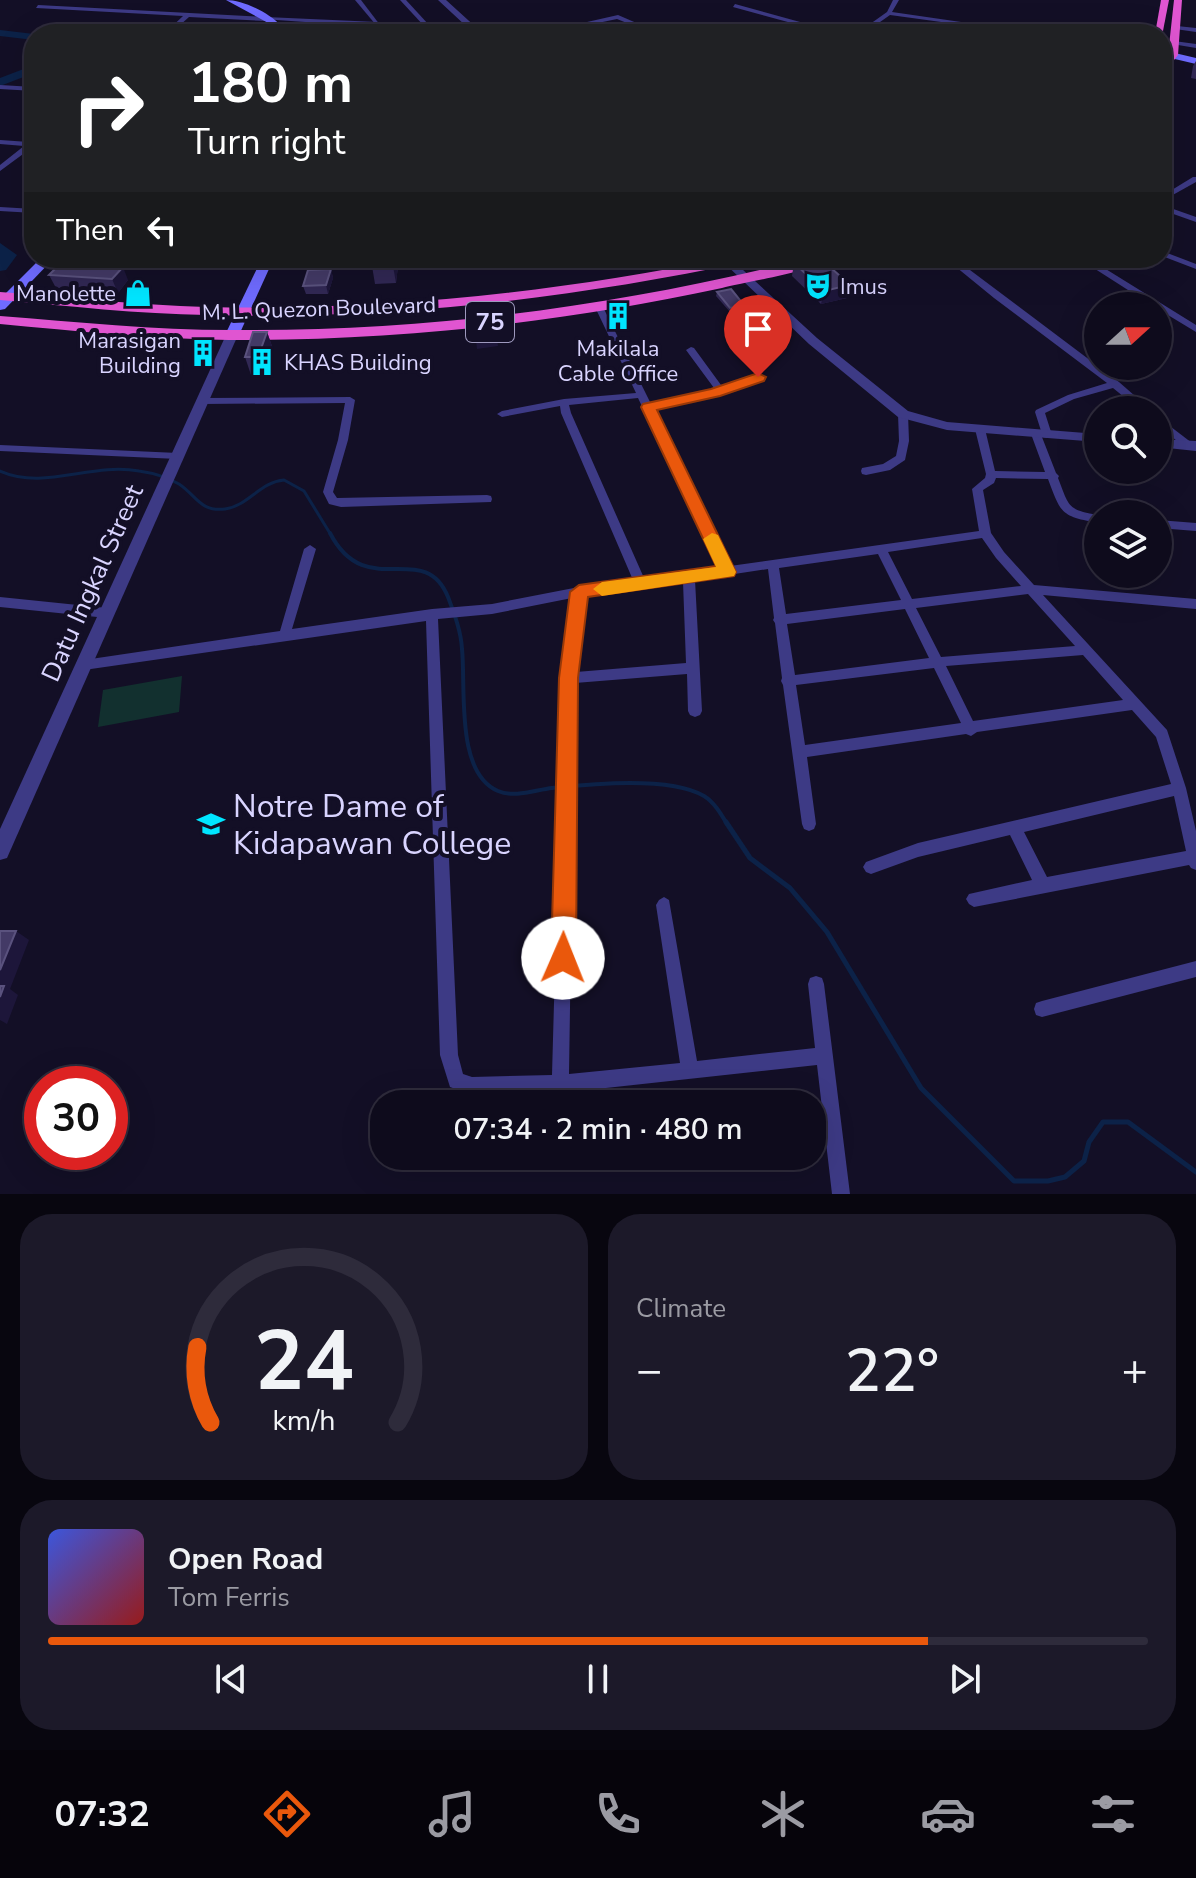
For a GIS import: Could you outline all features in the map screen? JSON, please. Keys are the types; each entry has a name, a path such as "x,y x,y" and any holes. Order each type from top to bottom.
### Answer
{"highway":[{"path":"1161,24 1165,0"},
{"path":"1172,46 1177,28 1178,0"},
{"name":"M. L. Quezon Boulevard","path":"3,300 243,311 405,306 502,299 680,268"},
{"name":"M. L. Quezon Boulevard","path":"0,320 232,335 390,330 507,320 599,307 785,268"},
{"path":"502,299 507,320"}],"main road":[{"path":"230,0 274,24"},
{"path":"1172,55 1196,61"},
{"path":"3,300 37,268"},
{"path":"232,335 263,268"}],"street":[{"path":"358,0 380,24"},
{"path":"403,0 425,24"},
{"path":"442,0 468,24"},
{"path":"873,24 889,13 894,0"},
{"path":"735,6 801,24"},
{"path":"38,7 380,24"},
{"path":"889,13 969,24"},
{"path":"178,24 187,16"},
{"path":"581,24 618,17 635,24"},
{"path":"1177,28 1196,30"},
{"path":"1174,43 1196,46"},
{"path":"0,87 24,88"},
{"path":"0,142 24,143"},
{"path":"0,169 24,150"},
{"path":"1172,193 1196,179"},
{"path":"1181,187 1196,193"},
{"path":"0,209 24,210"},
{"path":"1172,211 1196,220"},
{"path":"1172,257 1196,267"},
{"path":"734,268 813,341 903,414 930,423 1084,437"},
{"path":"961,268 1007,306 1130,396"},
{"path":"1098,268 1196,329"},
{"path":"599,307 727,572"},
{"name":"Datu Ingkal Street","path":"0,851 5,826 84,665 232,335"},
{"path":"691,350 721,388"},
{"path":"649,407 715,393 721,388 758,377"},
{"path":"1084,516 1069,513 1063,506 1042,434 1040,412 1071,397 1116,384"},
{"path":"502,414 564,402 643,395"},
{"path":"202,401 348,398 351,403 346,428 328,492 333,501 487,499"},
{"path":"564,402 566,413 641,585"},
{"path":"866,471 886,467 901,458 903,414"},
{"path":"974,899 1195,860 1179,788 1162,734 985,534 977,489 990,480 991,474 980,429"},
{"path":"1172,431 1192,446"},
{"path":"1172,444 1192,446"},
{"path":"2,448 175,463"},
{"path":"991,474 1054,476"},
{"path":"1172,525 1196,527"},
{"path":"84,665 516,605 579,592 985,534"},
{"path":"284,637 310,549"},
{"path":"881,549 971,730"},
{"path":"773,565 809,824"},
{"path":"689,578 695,711"},
{"path":"779,620 1031,589 1196,604"},
{"path":"560,1084 569,678 579,592"},
{"path":"0,602 107,613"},
{"path":"438,614 436,785 452,1073 463,1085 560,1084 823,1056"},
{"path":"787,681 937,662 1087,650"},
{"path":"569,678 692,668"},
{"path":"799,752 971,730 1133,704"},
{"path":"871,867 918,850 1179,788"},
{"path":"1015,829 1043,885"},
{"path":"664,905 690,1070"},
{"path":"1042,1009 1196,969"},
{"path":"816,984 841,1194"}],"green space":[{"path":"182,676 179,712 98,727 103,690"}],"building":[{"path":"56,268 122,268 112,279 49,275"},
{"path":"799,268 831,268 850,285 824,291"},
{"path":"331,269 326,285 303,286 308,270"},
{"path":"731,289 744,305 730,308 717,292"},
{"path":"492,323 497,337 476,340 472,326"},
{"path":"253,332 267,332 258,357 245,357"},
{"path":"0,931 16,931 0,970"}],"waterway":[{"path":"0,33 24,36"},
{"path":"0,82 24,73"},
{"path":"0,248 9,255 0,266"},
{"path":"0,471 34,478 121,469 144,472 174,482 204,506 217,509 233,507 268,485 284,480 304,491 331,535"},
{"path":"330,533 344,553 360,564 410,569 438,580 457,622 463,666 465,728 475,767 484,781 498,791 511,794 608,784 671,786 704,796 727,824"},
{"path":"726,822 750,858 790,888 827,932 921,1088 1014,1181 1048,1181 1065,1177 1084,1161 1089,1142 1103,1122 1128,1122 1196,1172"}],"slow traffic":[{"path":"602,589 727,572 712,539"}],"place":[{"name":"Imus","path":"818,286"},
{"name":"Manolette","path":"138,293"},
{"name":"Makilala Cable Office","path":"618,316"},
{"name":"Marasigan Building","path":"203,353"},
{"name":"KHAS Building","path":"262,362"},
{"name":"Notre Dame of Kidapawan College","path":"211,824"}],"route":[{"path":"563,958 569,678 579,592 727,572 649,407 715,393 721,388 758,377"}]}
